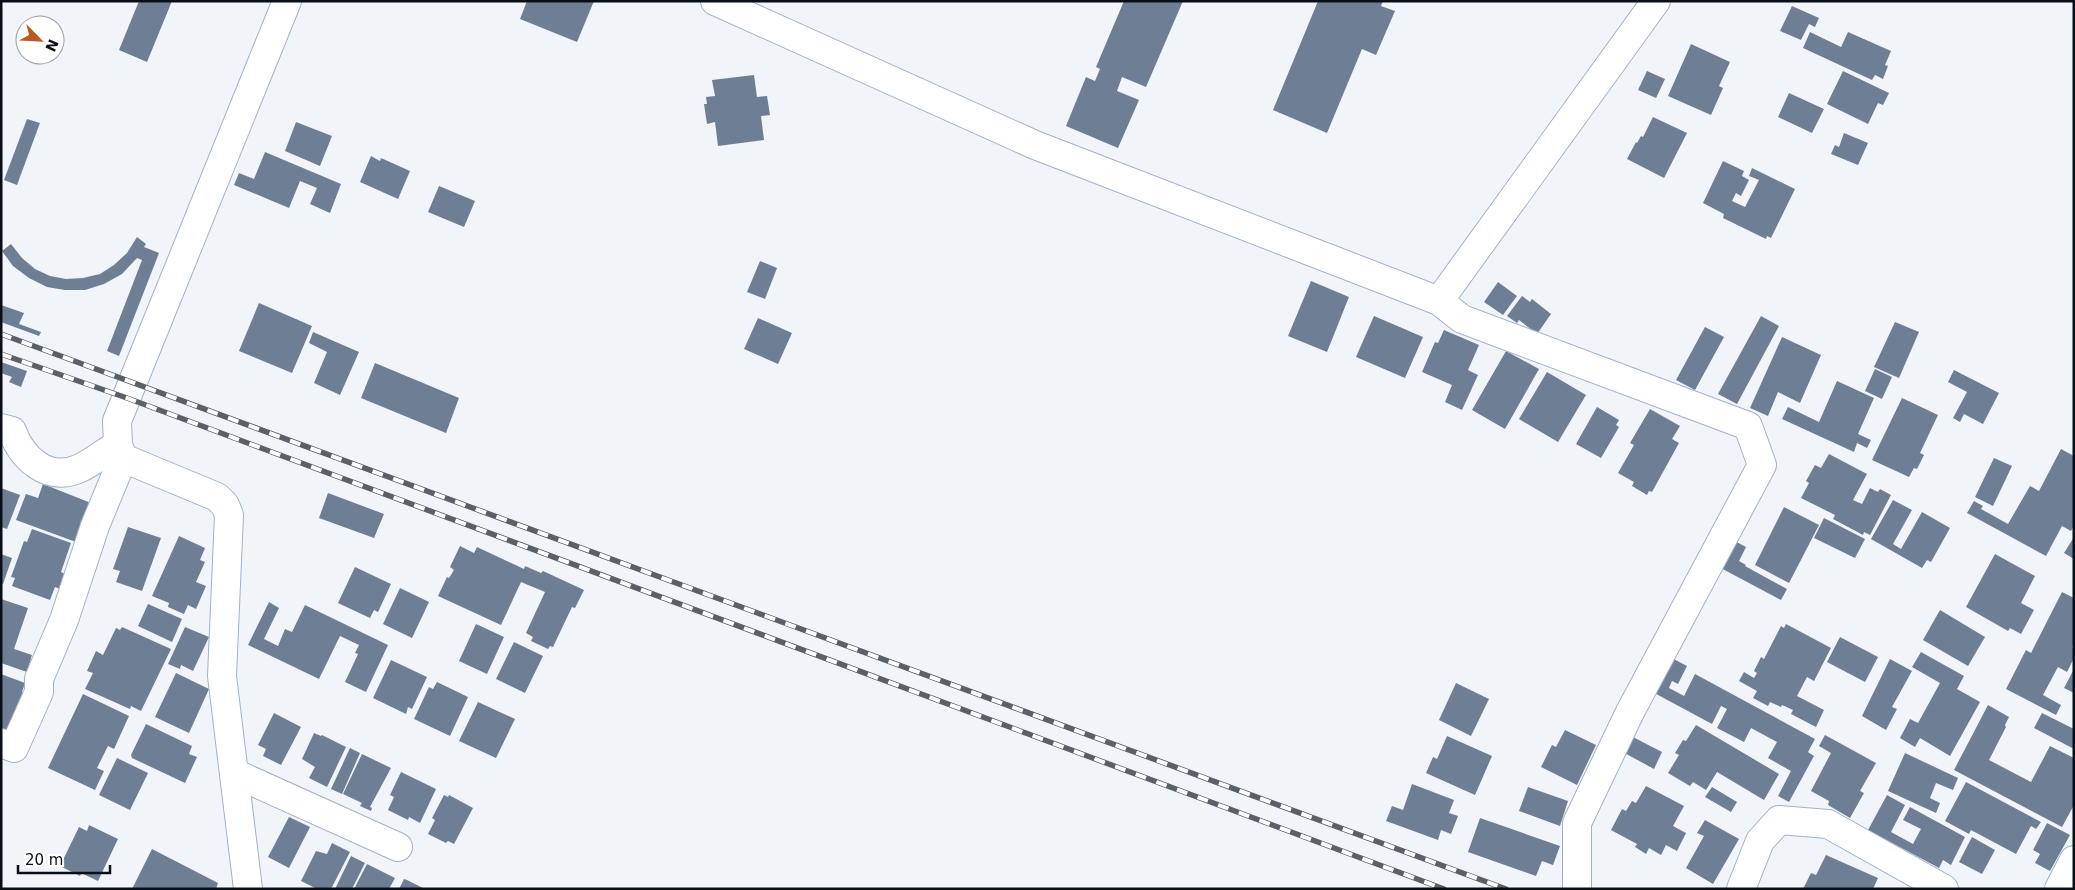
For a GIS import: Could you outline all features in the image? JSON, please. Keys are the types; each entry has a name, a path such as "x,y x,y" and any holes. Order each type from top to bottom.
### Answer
{"street":[{"path":"1,744 14,748 39,692 39,679 64,620 120,451 117,421 287,1"},
{"path":"715,1 1035,145 1439,301 1462,319 1748,426 1762,464 1630,712 1577,823 1579,888"},
{"path":"1439,301 1656,1"},
{"path":"1,428 12,431 24,455 33,463 56,472 79,469 120,451 218,497 225,505 229,515 222,676 248,889"},
{"path":"234,773 398,847"},
{"path":"1741,889 1760,841 1780,820 1828,824 1944,889"},
{"path":"2059,889 2074,860"}],"building":[{"path":"139,1 172,1 147,62 119,50"},
{"path":"527,1 594,1 577,42 520,19"},
{"path":"1124,1 1183,1 1146,87 1122,77 1117,91 1139,100 1118,148 1066,126 1086,77 1095,81 1100,69 1096,67"},
{"path":"1318,1 1383,1 1381,6 1395,11 1376,55 1362,49 1327,133 1273,110"},
{"path":"1792,6 1819,18 1815,27 1809,24 1801,40 1780,31"},
{"path":"1810,32 1841,47 1848,32 1891,51 1885,65 1888,66 1883,79 1875,75 1872,80 1803,48"},
{"path":"1691,44 1730,62 1719,86 1723,88 1711,115 1668,96"},
{"path":"1647,71 1665,79 1656,98 1638,90"},
{"path":"1843,71 1889,93 1883,105 1878,103 1868,124 1827,104"},
{"path":"754,75 757,97 767,96 770,115 761,116 764,140 718,146 715,122 707,124 704,104 707,104 706,97 715,96 712,80"},
{"path":"1789,93 1824,109 1812,133 1778,117"},
{"path":"1653,117 1687,133 1664,178 1627,159 1636,142 1641,136 1643,137"},
{"path":"27,119 40,123 17,185 4,180"},
{"path":"296,122 332,136 320,166 285,151"},
{"path":"1844,133 1868,143 1858,165 1831,154 1835,145 1839,147"},
{"path":"265,152 341,184 330,213 310,204 317,188 300,181 289,208 234,185 239,173 254,179"},
{"path":"371,156 380,161 381,158 410,171 398,199 360,182"},
{"path":"1723,161 1744,171 1742,176 1749,180 1741,196 1736,193 1732,201 1745,207 1759,180 1749,176 1752,168 1795,189 1771,238 1767,236 1766,239 1723,218 1724,214 1703,203"},
{"path":"439,186 475,201 464,227 428,212"},
{"path":"137,237 146,244 144,247 159,253 119,356 107,351 142,260 137,258 122,274 104,284 85,290 65,290 47,287 29,278 13,266 2,251 11,244 22,258 35,269 50,276 66,279 83,278 100,274 114,265 127,253"},
{"path":"760,261 777,268 765,299 747,292"},
{"path":"1311,281 1349,297 1327,352 1288,336"},
{"path":"1498,282 1517,296 1503,315 1484,302"},
{"path":"1522,296 1530,302 1532,299 1551,314 1537,334 1519,320 1517,323 1507,316"},
{"path":"259,303 312,326 292,373 239,351"},
{"path":"1,305 24,313 19,324 41,332 39,336 1,322"},
{"path":"1374,316 1423,337 1405,378 1356,357"},
{"path":"1761,316 1779,326 1737,404 1718,394"},
{"path":"758,318 792,333 778,364 744,349"},
{"path":"1895,322 1919,332 1899,378 1874,367"},
{"path":"1705,327 1724,337 1695,390 1676,380"},
{"path":"1444,330 1479,345 1468,370 1478,375 1462,410 1445,402 1452,385 1422,372 1435,342 1438,343"},
{"path":"313,332 359,352 340,395 314,383 327,352 309,343"},
{"path":"1782,337 1821,355 1800,403 1778,392 1768,416 1750,408"},
{"path":"1506,351 1539,369 1505,429 1472,410"},
{"path":"1,362 27,371 21,387 9,382 12,377 1,373"},
{"path":"375,363 459,398 446,433 361,398"},
{"path":"1875,369 1892,377 1882,399 1865,391"},
{"path":"1954,370 1999,393 1983,424 1964,414 1960,422 1953,418 1967,392 1948,382"},
{"path":"1547,372 1586,395 1558,442 1519,419"},
{"path":"1837,381 1874,398 1858,434 1871,440 1867,448 1857,443 1854,452 1782,419 1788,407 1819,422"},
{"path":"1902,398 1938,415 1920,453 1924,455 1917,469 1914,468 1909,477 1872,460"},
{"path":"1597,407 1619,420 1616,425 1619,427 1601,458 1576,444"},
{"path":"1650,409 1680,426 1672,439 1679,443 1652,492 1649,491 1647,495 1632,486 1634,482 1618,473 1634,445 1630,443"},
{"path":"2061,449 2074,456 2074,526 2071,531 2062,526 2046,556 1967,513 1974,501 1983,506 1981,509 2008,524 2030,486 2039,491"},
{"path":"1829,454 1867,474 1853,500 1862,504 1870,488 1878,492 1880,489 1891,495 1870,535 1864,532 1863,535 1833,519 1835,515 1801,498 1809,483 1806,481 1815,465 1821,468"},
{"path":"1994,458 2012,466 1993,506 1975,497"},
{"path":"43,484 91,503 76,542 16,520 26,494 38,498"},
{"path":"1,488 20,495 7,529 1,527"},
{"path":"328,493 384,514 374,538 319,518"},
{"path":"1893,500 1912,510 1893,544 1901,549 1922,512 1950,528 1931,562 1927,560 1922,568 1871,539"},
{"path":"1784,507 1819,525 1789,583 1755,565"},
{"path":"1824,518 1865,539 1855,558 1814,538"},
{"path":"128,527 161,538 142,591 116,582 120,571 113,569"},
{"path":"32,529 71,543 61,572 65,574 60,589 55,587 50,600 12,586 15,578 11,577 24,541 27,542"},
{"path":"179,536 205,548 200,560 205,562 196,582 206,586 196,609 188,605 184,614 168,607 169,603 152,596"},
{"path":"2074,537 2074,559 2064,553"},
{"path":"1731,539 1746,547 1739,561 1787,589 1781,600 1717,566"},
{"path":"460,546 474,553 477,547 524,569 525,566 541,573 543,571 584,590 575,608 572,607 553,647 550,646 548,649 531,641 533,637 526,633 545,592 521,582 501,625 438,596 447,577 449,578 454,570 450,567"},
{"path":"1,554 12,558 3,584 1,583"},
{"path":"1995,554 2035,576 2021,603 2034,610 2021,634 2010,628 2008,631 1966,607"},
{"path":"355,567 391,584 378,612 374,610 370,618 338,603"},
{"path":"400,588 429,602 412,638 383,624"},
{"path":"2062,592 2074,598 2074,644 2072,647 2074,648 2074,658 2067,672 2058,667 2043,695 2061,705 2056,715 2006,689 2026,650 2031,653"},
{"path":"1,599 28,608 14,649 32,655 27,672 1,663"},
{"path":"269,602 279,608 264,639 278,646 285,629 292,632 305,605 388,645 366,692 345,682 358,654 355,653 359,645 340,636 319,679 248,645"},
{"path":"148,604 182,619 172,642 138,626"},
{"path":"1940,610 1985,637 1968,666 1923,640"},
{"path":"476,624 504,637 487,674 459,661"},
{"path":"1786,624 1831,648 1814,681 1807,677 1797,696 1824,710 1816,727 1791,714 1793,710 1770,702 1768,706 1753,698 1757,691 1739,681 1744,672 1754,678 1757,673 1754,671 1761,657 1764,659 1781,626 1784,628"},
{"path":"122,627 171,649 141,711 131,706 130,709 85,689 93,673 87,671 96,651 103,655 116,628 120,630"},
{"path":"185,627 209,637 193,671 181,665 180,669 168,664"},
{"path":"1840,637 1878,657 1865,682 1827,662"},
{"path":"514,642 543,656 525,693 496,679"},
{"path":"1921,652 1964,676 1957,689 1980,702 1950,756 1920,738 1915,747 1900,738 1910,719 1918,723 1940,683 1912,667"},
{"path":"1666,655 1687,666 1678,684 1672,681 1669,688 1684,696 1695,674 1815,739 1808,752 1814,756 1789,802 1778,796 1791,771 1768,758 1777,742 1751,728 1744,742 1717,728 1727,709 1721,706 1712,724 1647,689"},
{"path":"1890,659 1912,671 1892,707 1897,709 1886,730 1862,716"},
{"path":"391,660 427,677 412,709 408,707 406,714 373,698"},
{"path":"2074,669 2074,693 2064,688"},
{"path":"176,673 209,689 189,733 155,717"},
{"path":"1,674 25,683 22,692 25,694 5,738 1,736"},
{"path":"437,682 468,697 450,736 414,719 429,687 433,689"},
{"path":"1456,683 1489,699 1471,736 1439,720"},
{"path":"83,694 129,716 114,749 108,746 97,768 104,771 95,790 48,768"},
{"path":"478,702 515,719 496,758 459,741"},
{"path":"1988,705 2009,717 1989,760 2031,782 2050,746 2074,758 2074,805 2062,827 1954,770"},
{"path":"274,713 301,727 281,765 263,756 266,749 258,745"},
{"path":"2042,713 2074,729 2074,749 2034,728"},
{"path":"146,724 192,746 189,754 197,757 185,783 132,758 131,755"},
{"path":"1696,725 1779,774 1764,800 1717,772 1706,790 1693,782 1690,786 1668,773 1679,755 1675,753 1683,740 1686,741"},
{"path":"1565,730 1596,745 1577,785 1541,767 1552,745 1556,747"},
{"path":"314,733 346,747 327,787 309,778 315,767 302,759"},
{"path":"1627,734 1662,752 1654,769 1619,750"},
{"path":"1825,735 1876,763 1860,791 1864,793 1850,818 1828,805 1829,801 1811,791 1831,753 1819,746"},
{"path":"1447,736 1492,756 1475,795 1426,773 1433,757 1437,759"},
{"path":"350,748 360,753 342,794 331,789"},
{"path":"1905,753 1958,778 1953,790 1936,783 1930,798 1940,803 1936,813 1888,791"},
{"path":"362,754 391,768 370,807 372,808 371,811 360,806 362,803 343,794"},
{"path":"117,758 148,773 130,810 99,795"},
{"path":"401,772 436,789 420,823 409,817 408,820 388,810 394,797 390,795"},
{"path":"1966,782 2041,822 2036,829 2031,826 2016,854 1971,830 1969,834 1945,821"},
{"path":"1412,784 1454,800 1449,813 1458,816 1451,834 1441,830 1438,840 1386,821 1392,806 1403,810"},
{"path":"1646,786 1684,806 1673,826 1686,833 1677,851 1666,845 1661,855 1649,848 1646,854 1635,847 1637,844 1611,830 1622,809 1626,811 1632,801 1636,803"},
{"path":"1528,787 1568,801 1560,826 1519,811"},
{"path":"1712,787 1737,802 1731,812 1705,797"},
{"path":"444,795 448,797 449,795 473,808 454,844 448,841 446,843 428,834 435,820 432,818"},
{"path":"1887,795 1905,805 1891,832 1913,844 1921,829 1903,820 1910,807 1965,837 1951,865 1943,860 1939,868 1868,830"},
{"path":"289,817 310,827 289,868 268,857"},
{"path":"1480,818 1560,846 1553,865 1542,861 1536,876 1468,852"},
{"path":"1705,820 1739,839 1713,884 1686,868 1704,836 1697,833"},
{"path":"2047,823 2070,835 2050,871 2035,863 2040,854 2033,850"},
{"path":"89,825 118,839 98,881 81,873 80,876 60,866 79,827 87,831"},
{"path":"1972,837 1995,850 1982,874 1959,862"},
{"path":"332,843 350,852 331,889 317,889 301,881 316,851 327,854"},
{"path":"152,849 218,883 216,889 132,889"},
{"path":"1826,855 1878,878 1873,889 1803,889 1811,873 1816,875"},
{"path":"351,856 365,863 352,889 335,889"},
{"path":"367,864 395,878 389,889 354,889"},
{"path":"404,879 407,880 425,889 399,889"}],"railway":[{"path":"1,334 1506,889"},
{"path":"1,354 127,398 1444,889"}]}
